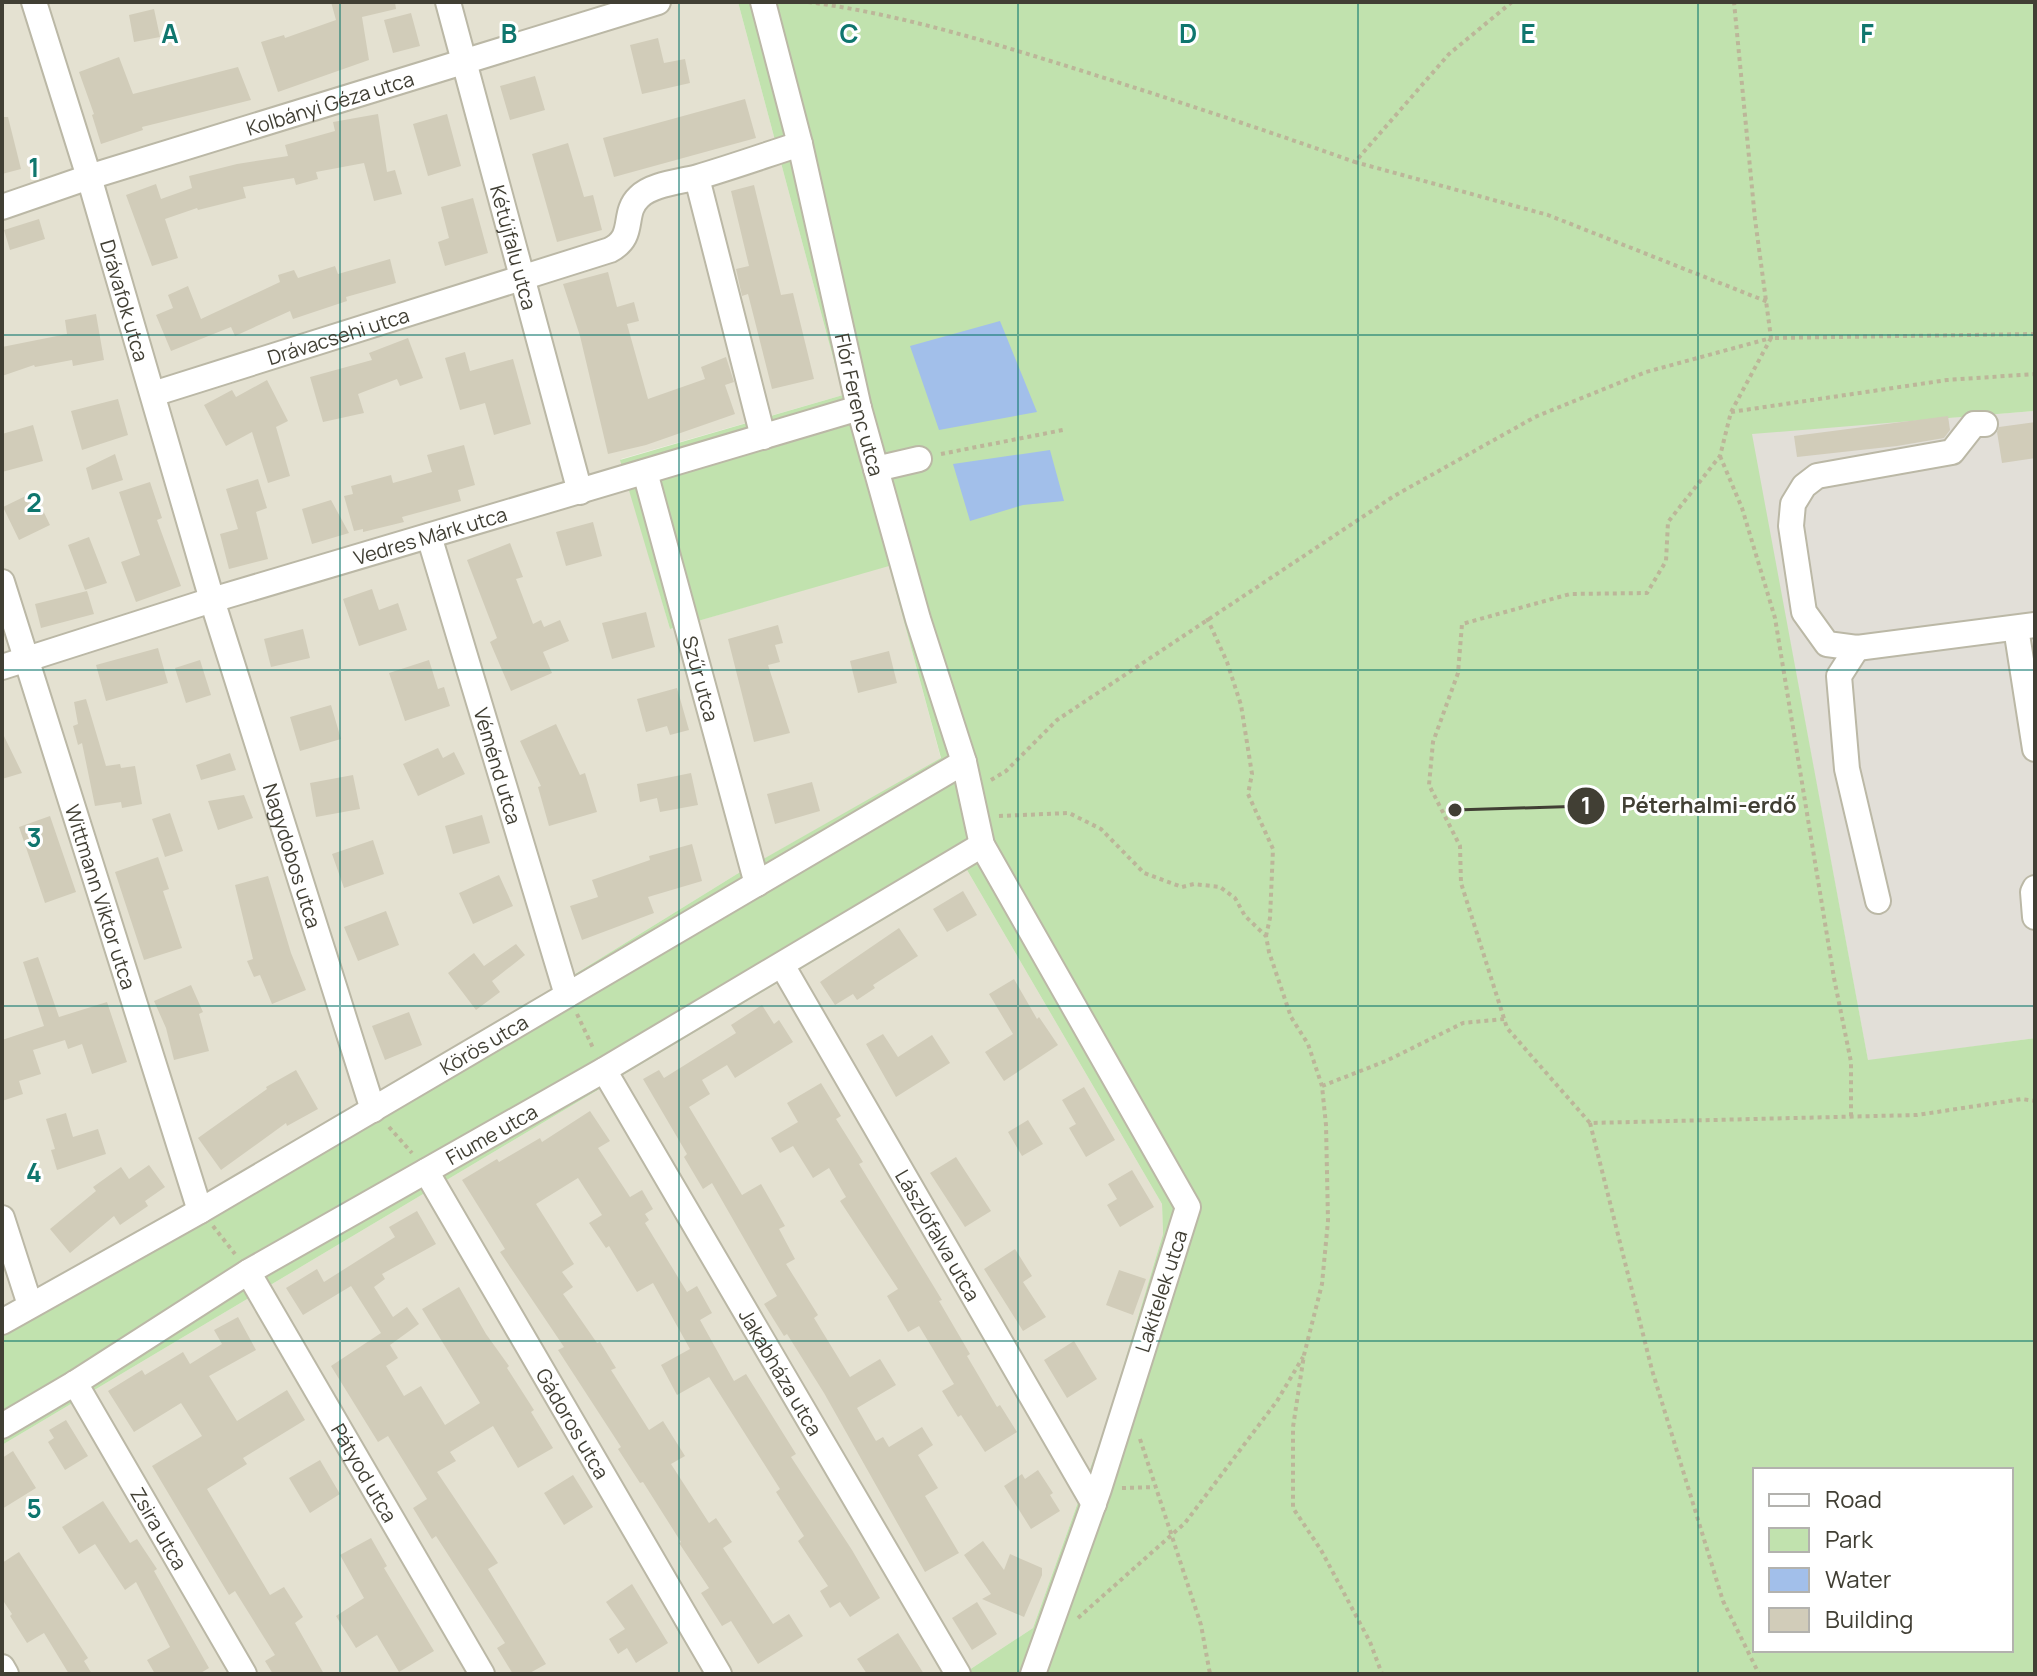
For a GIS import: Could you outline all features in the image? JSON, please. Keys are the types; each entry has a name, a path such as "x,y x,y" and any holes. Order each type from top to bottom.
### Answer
{"street":[{"name":"Drávafok utca","path":"34,2 89,177 212,600"},
{"name":"Kétújfalu utca","path":"448,2 580,492"},
{"name":"Kolbányi Géza utca","path":"2,207 464,60 582,13 658,2"},
{"name":"Flór Ferenc utca","path":"763,2 800,144 859,408 918,619 964,762 975,810"},
{"name":"Drávacsehi utca","path":"153,394 618,246 628,233 632,206 648,190 697,178 800,144"},
{"path":"697,178 763,437"},
{"name":"Vedres Márk utca","path":"14,664 212,600 859,408"},
{"path":"1985,424 1974,424 1952,452 1817,476 1804,486 1793,504 1791,526 1804,612 1827,644 1857,648 2025,626 2035,749"},
{"path":"876,469 919,459"},
{"name":"Szűr utca","path":"645,472 757,884"},
{"name":"Véménd utca","path":"429,536 567,995"},
{"name":"Wittmann Viktor utca","path":"2,582 14,664 200,1211"},
{"name":"Nagydobos utca","path":"212,600 373,1110"},
{"path":"1857,648 1839,676 1847,769 1878,901"},
{"name":"Körös utca","path":"2,1322 200,1211 964,762"},
{"name":"Lakitelek utca","path":"975,810 982,845 1188,1207 1097,1496 1033,1674"},
{"name":"Fiume utca","path":"2,1426 248,1272 604,1070 982,845"},
{"path":"2035,888 2035,917"},
{"name":"Lászlófalva utca","path":"782,965 1097,1496"},
{"name":"Jakabháza utca","path":"604,1070 958,1674"},
{"name":"Gádoros utca","path":"426,1171 719,1674"},
{"path":"2,1218 30,1305"},
{"name":"Pátyod utca","path":"248,1272 482,1674"},
{"name":"Zsira utca","path":"75,1383 244,1674"},
{"path":"2,1667 6,1674"}],"path":[{"path":"808,2 855,8 983,40 1223,116 1355,162 1548,215 1768,302"},
{"path":"1355,162 1449,54 1512,2"},
{"path":"1734,2 1755,219 1771,338 1731,412 1720,456 1668,522 1666,561 1647,593 1570,594 1462,624 1458,673 1433,742 1429,785 1460,846 1461,883 1507,1028 1590,1123 1652,1370 1723,1601 1759,1674"},
{"path":"1006,771 1057,720 1207,618 1394,496 1535,417 1646,372 1771,338 2035,334"},
{"path":"1731,412 1947,380 2035,374"},
{"path":"919,459 1063,430"},
{"path":"1720,456 1742,508 1775,618 1834,978 1851,1062 1851,1117"},
{"path":"1207,618 1227,662 1241,705 1252,774 1248,794 1273,849 1270,918 1266,936 1269,952 1291,1017 1308,1044 1322,1086 1326,1125 1328,1221 1322,1284 1304,1355 1293,1427 1293,1508 1321,1550 1370,1642 1382,1674"},
{"path":"975,810 1069,813 1101,829 1144,873 1182,887 1194,884 1220,887 1235,898 1245,916 1266,936"},
{"path":"567,995 604,1070"},
{"path":"1322,1086 1386,1061 1463,1023 1504,1019"},
{"path":"1590,1123 1917,1115 2022,1099 2035,1101"},
{"path":"373,1110 405,1143 426,1171"},
{"path":"200,1211 248,1272"},
{"path":"1069,1626 1185,1523 1277,1401 1304,1355"},
{"path":"1126,1400 1201,1625 1210,1674"},
{"path":"1097,1496 1155,1487"}],"shaded area":[{"path":"2,2 738,2 843,395 621,459 670,629 889,565 941,759 737,874 2,1328"},
{"path":"2035,411 2035,1038 1868,1061 1751,433"},
{"path":"967,870 1162,1204 1163,1234 1105,1427 1033,1628 963,1674 2,1674 2,1445"}],"green space":[{"path":"738,2 2035,2 2035,411 1752,434 1868,1060 2035,1038 2035,1674 963,1674 1033,1628 1105,1427 1163,1234 1162,1204 967,870 2,1445 2,1328 737,874 941,758 889,566 670,629 620,460 843,395"}],"water":[{"path":"1000,321 1037,412 939,430 910,346"},
{"path":"1050,450 1064,501 1023,505 970,521 953,464"}],"building":[{"path":"331,2 395,2 396,9 362,17 369,60 278,92 261,42 284,35 285,38 336,20"},
{"path":"154,9 160,37 134,42 129,15"},
{"path":"411,13 420,46 393,53 384,20"},
{"path":"658,38 664,63 685,59 690,83 642,94 630,45"},
{"path":"119,57 133,94 238,67 251,100 142,127 143,130 101,144 79,72"},
{"path":"535,76 545,110 510,120 500,86"},
{"path":"745,99 756,138 614,177 603,138"},
{"path":"378,114 387,172 395,170 402,194 374,201 364,163 316,172 318,179 296,185 294,178 243,187 246,198 197,208 165,219 178,258 152,266 126,195 156,184 161,199 192,188 189,176 288,156 285,145 335,131 333,122"},
{"path":"447,114 461,166 428,176 413,124"},
{"path":"2,117 8,117 21,169 2,174"},
{"path":"568,143 584,197 593,195 602,230 557,242 532,154"},
{"path":"754,185 781,295 793,293 814,379 772,389 748,294 742,296 736,269 749,266 731,191"},
{"path":"473,198 488,253 445,266 438,242 449,238 441,207"},
{"path":"39,219 45,239 10,250 4,230"},
{"path":"390,259 396,283 346,297 347,301 293,319 290,311 235,336 231,327 171,351 156,315 173,308 168,295 188,286 201,319 280,282 278,275 294,270 298,278 335,266 338,274"},
{"path":"608,272 617,307 634,302 639,321 627,324 648,399 705,379 701,367 726,357 734,382 725,385 735,414 646,445 608,454 580,336 563,284"},
{"path":"96,314 104,360 73,366 72,360 34,365 2,376 2,347 67,334 65,320"},
{"path":"408,338 423,378 400,386 397,379 358,394 364,413 323,422 310,377 372,360 369,353"},
{"path":"465,352 470,371 513,359 531,424 494,435 485,403 460,410 445,358"},
{"path":"267,380 288,421 276,427 290,476 268,483 252,432 226,446 204,405 232,390 236,397"},
{"path":"118,399 128,435 82,450 71,411"},
{"path":"1948,416 1950,430 1944,438 1797,457 1794,436"},
{"path":"2035,422 2035,458 2002,463 1997,432 1999,427"},
{"path":"33,425 43,461 2,472 2,434"},
{"path":"464,445 475,485 458,490 461,501 402,517 404,522 363,532 363,529 354,531 344,496 353,494 351,486 391,475 393,483 432,472 427,455"},
{"path":"115,454 123,480 92,490 86,468"},
{"path":"258,479 267,508 256,512 268,559 229,569 220,534 238,529 226,489"},
{"path":"150,482 162,518 157,520 181,586 136,602 121,562 140,555 119,492"},
{"path":"34,492 50,525 19,540 3,507"},
{"path":"331,500 349,533 312,544 302,509"},
{"path":"593,522 602,556 566,566 556,532"},
{"path":"89,537 107,583 85,590 68,545"},
{"path":"510,543 523,577 516,579 533,624 541,620 544,627 560,620 569,641 543,652 552,673 511,691 490,642 497,638 467,560"},
{"path":"372,589 379,610 398,603 407,630 359,646 343,599"},
{"path":"87,591 94,614 41,628 35,604"},
{"path":"646,612 655,647 612,659 602,623"},
{"path":"778,625 783,643 775,645 780,662 768,665 790,733 754,742 728,639"},
{"path":"303,629 310,658 271,667 264,639"},
{"path":"158,648 168,683 106,701 96,665"},
{"path":"889,651 897,683 858,693 850,661"},
{"path":"200,660 211,695 186,703 175,668"},
{"path":"429,660 438,689 444,687 450,706 405,721 389,673"},
{"path":"677,688 689,730 670,735 667,726 646,732 637,699"},
{"path":"86,699 106,766 135,766 142,804 122,808 121,802 95,806 82,743 78,745 73,726 78,724 74,702"},
{"path":"331,705 341,739 300,751 290,717"},
{"path":"556,724 580,775 585,773 597,812 549,826 538,787 541,786 520,741"},
{"path":"2,732 22,773 2,779"},
{"path":"438,748 443,758 454,752 465,774 418,796 403,764"},
{"path":"230,753 236,770 201,780 196,765"},
{"path":"691,773 698,805 660,812 657,798 640,802 637,784"},
{"path":"353,775 360,809 316,817 310,783"},
{"path":"812,782 820,811 775,824 767,794"},
{"path":"244,795 253,818 218,830 208,801"},
{"path":"170,813 183,851 165,857 152,819"},
{"path":"482,815 490,843 453,854 445,826"},
{"path":"50,816 76,892 45,903 19,827"},
{"path":"373,840 384,874 344,888 332,854"},
{"path":"692,844 702,881 648,897 654,913 582,940 570,906 598,897 592,880 650,860 649,856"},
{"path":"158,857 169,889 163,891 182,948 144,960 115,872"},
{"path":"499,875 513,906 473,924 459,893"},
{"path":"268,876 291,953 306,990 272,1004 260,975 254,977 247,961 253,959 235,885"},
{"path":"963,891 977,915 947,932 933,909"},
{"path":"386,911 399,945 358,961 344,927"},
{"path":"899,928 918,956 873,985 875,988 857,1000 853,994 835,1005 820,982"},
{"path":"516,944 525,955 492,981 500,992 476,1010 448,973 474,953 484,966"},
{"path":"38,957 59,1017 107,1002 127,1062 92,1074 82,1044 68,1049 65,1040 33,1050 41,1074 19,1081 23,1094 2,1101 2,1040 44,1026 23,962"},
{"path":"1014,979 1037,1019 1039,1017 1058,1045 1004,1081 985,1052 1013,1034 989,994"},
{"path":"191,985 203,1012 199,1014 209,1051 174,1060 166,1028 154,1001"},
{"path":"762,1005 774,1024 779,1020 793,1042 735,1078 727,1065 702,1080 710,1094 689,1107 742,1195 761,1184 785,1226 779,1229 795,1259 786,1264 818,1315 814,1318 850,1377 880,1359 896,1385 857,1408 876,1441 883,1437 889,1447 922,1427 933,1445 918,1455 938,1488 925,1496 959,1553 925,1572 824,1393 764,1304 777,1296 712,1183 703,1189 684,1157 687,1154 643,1079 659,1070 664,1078 736,1033 731,1025"},
{"path":"409,1012 422,1045 385,1060 372,1026"},
{"path":"883,1034 898,1057 932,1035 950,1063 896,1097 866,1044"},
{"path":"296,1070 318,1109 287,1126 286,1123 221,1170 198,1138 266,1087"},
{"path":"821,1083 841,1116 836,1119 863,1162 859,1164 942,1300 939,1301 970,1354 967,1356 997,1407 1000,1405 1017,1432 985,1452 942,1391 954,1384 919,1326 908,1332 887,1296 898,1289 840,1201 846,1197 829,1168 813,1178 793,1146 780,1153 771,1138 798,1122 787,1103"},
{"path":"1084,1087 1115,1140 1086,1157 1069,1128 1076,1124 1062,1100"},
{"path":"590,1111 610,1141 598,1148 630,1197 642,1190 653,1209 645,1214 649,1220 645,1223 687,1292 697,1286 712,1313 700,1320 734,1381 746,1374 796,1454 791,1457 880,1598 850,1617 840,1602 830,1608 820,1591 828,1586 798,1541 804,1536 776,1492 780,1489 709,1377 677,1395 661,1365 690,1349 653,1283 637,1292 609,1246 606,1248 589,1223 602,1215 578,1178 536,1204 574,1264 562,1272 573,1287 563,1294 597,1343 600,1342 616,1368 611,1370 649,1430 663,1421 685,1456 671,1464 709,1523 716,1518 732,1542 723,1548 773,1624 789,1614 803,1636 758,1664 731,1621 722,1626 701,1593 709,1588 558,1350 564,1347 500,1252 505,1249 462,1180 540,1138 542,1142"},
{"path":"66,1113 73,1137 98,1129 106,1154 57,1170 51,1150 55,1149 46,1119"},
{"path":"1028,1120 1043,1144 1022,1156 1008,1132"},
{"path":"956,1157 991,1211 965,1227 930,1173"},
{"path":"149,1165 165,1187 145,1201 148,1206 120,1225 114,1216 70,1253 50,1229 96,1191 93,1187 121,1167 129,1179"},
{"path":"1132,1170 1154,1207 1120,1227 1107,1205 1117,1199 1108,1184"},
{"path":"417,1211 436,1244 382,1274 385,1279 374,1287 393,1317 407,1307 419,1324 390,1345 398,1358 386,1366 404,1396 421,1386 445,1425 480,1403 422,1309 459,1287 509,1366 507,1368 534,1410 531,1412 553,1448 518,1468 493,1426 450,1452 456,1461 437,1472 498,1563 488,1569 546,1664 528,1674 513,1674 497,1648 505,1643 436,1536 432,1539 413,1508 427,1499 388,1436 378,1442 331,1366 381,1333 351,1286 303,1315 286,1288 317,1269 324,1282 395,1237 389,1227"},
{"path":"1015,1249 1032,1276 1023,1282 1046,1317 1023,1331 984,1269"},
{"path":"1119,1270 1146,1279 1133,1315 1106,1305"},
{"path":"238,1317 256,1350 209,1376 237,1421 287,1390 305,1420 243,1458 247,1464 207,1489 270,1595 284,1587 303,1617 295,1623 324,1674 273,1674 265,1661 275,1655 235,1591 229,1595 152,1466 202,1436 181,1403 134,1432 108,1391 142,1370 145,1375 183,1352 190,1364 222,1344 214,1330"},
{"path":"1074,1341 1097,1379 1067,1398 1044,1360"},
{"path":"66,1420 88,1456 65,1470 48,1442 54,1438 49,1430"},
{"path":"13,1451 36,1488 2,1509 2,1458"},
{"path":"320,1460 340,1494 310,1513 289,1478"},
{"path":"1038,1470 1060,1511 1031,1529 1004,1486 1022,1474 1025,1479"},
{"path":"573,1475 593,1507 564,1525 544,1493"},
{"path":"103,1501 130,1543 137,1539 157,1569 154,1571 209,1668 199,1674 155,1674 147,1660 170,1647 136,1582 125,1590 95,1544 79,1554 62,1527"},
{"path":"371,1538 387,1566 384,1568 434,1651 399,1672 377,1635 356,1648 336,1616 364,1598 340,1555"},
{"path":"983,1541 1004,1570 1010,1554 1042,1568 1042,1575 1024,1617 982,1599 991,1594 964,1555"},
{"path":"19,1552 88,1658 84,1661 92,1674 69,1674 44,1633 27,1643 10,1616 12,1614 2,1599 2,1563"},
{"path":"632,1584 668,1643 636,1663 627,1648 618,1654 609,1639 625,1629 606,1602"},
{"path":"977,1602 997,1634 972,1650 952,1618"},
{"path":"898,1633 924,1674 867,1674 857,1659"}],"place":[{"name":"Péterhalmi-erdő","path":"1455,810"}]}
